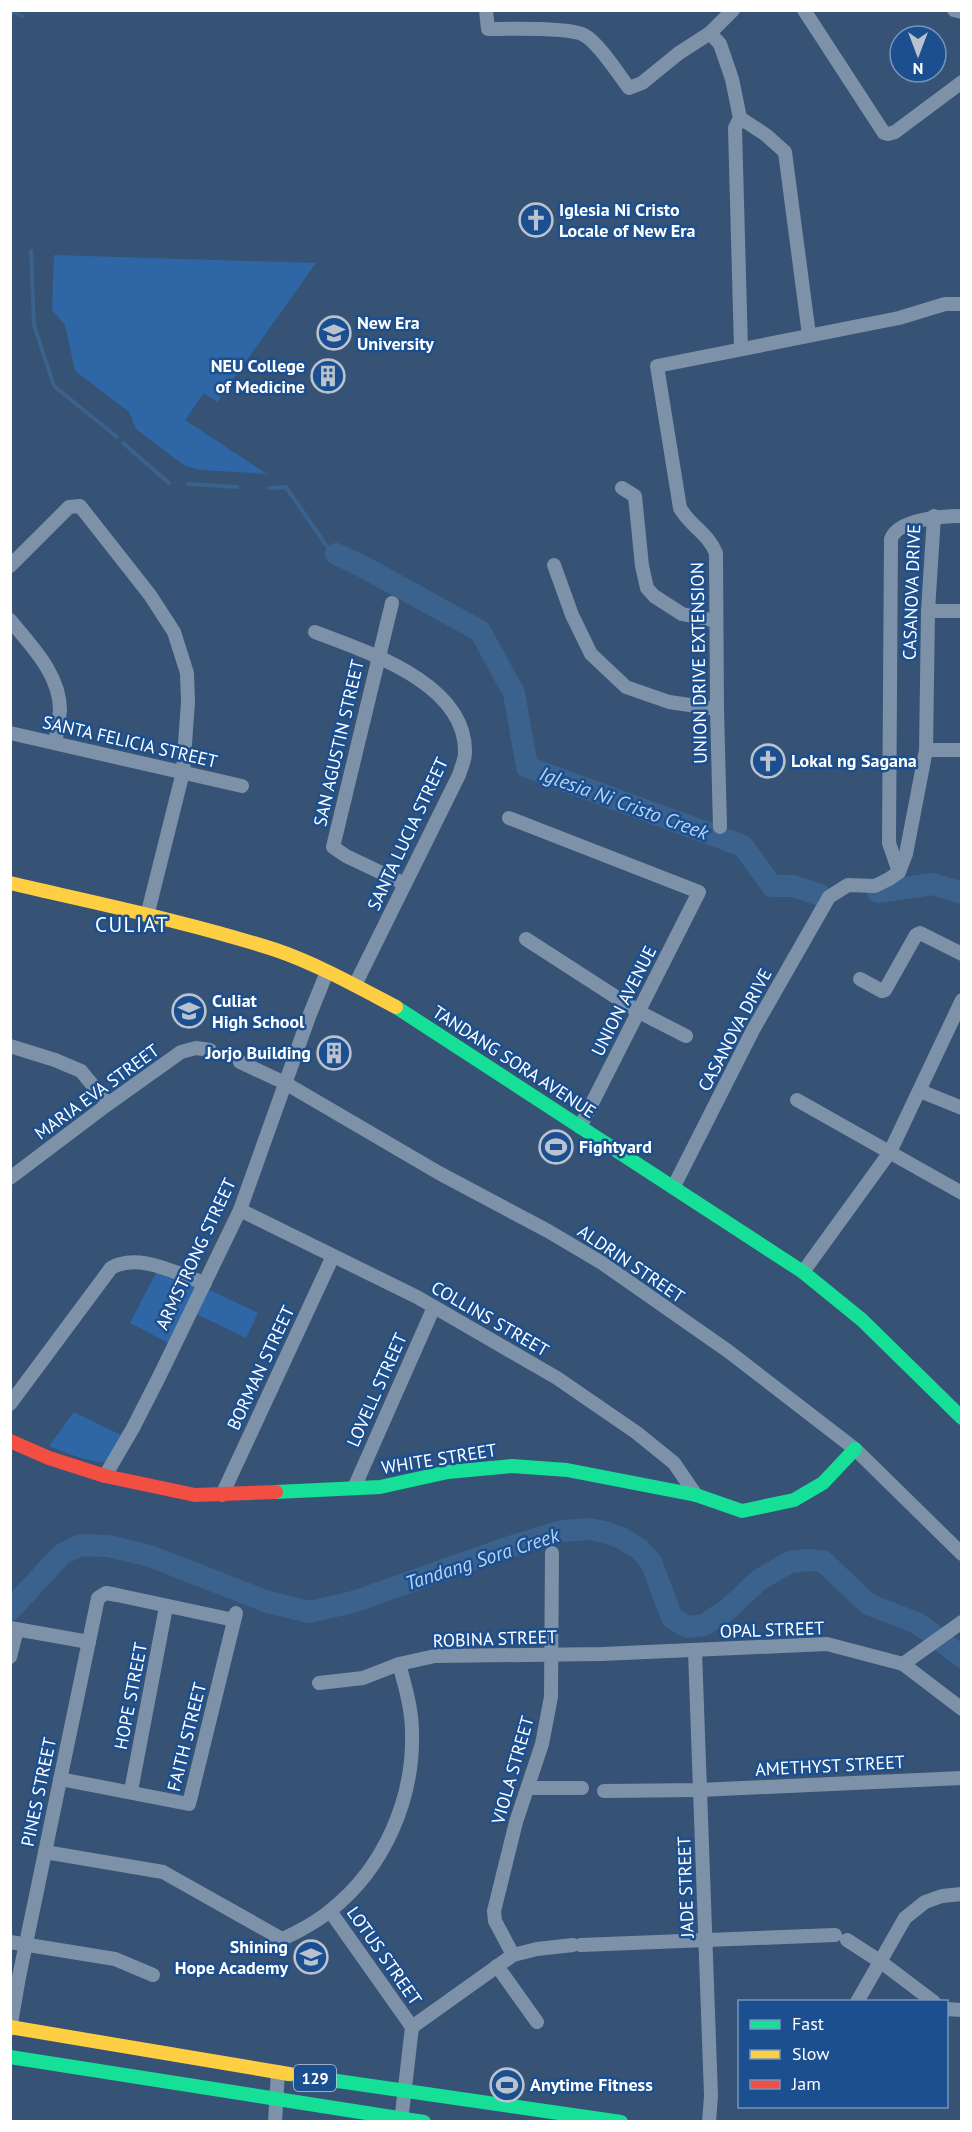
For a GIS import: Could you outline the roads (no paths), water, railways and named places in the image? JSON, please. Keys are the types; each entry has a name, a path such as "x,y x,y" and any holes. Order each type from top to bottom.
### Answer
{"main road":[{"name":"TANDANG SORA AVENUE","path":"10,883 278,951 355,985 406,1013 803,1272 862,1320 962,1418"},
{"name":"WHITE STREET","path":"10,1441 49,1458 105,1476 195,1495 380,1487 448,1472 512,1466 567,1470 696,1495 742,1512 794,1500 823,1483 855,1449"},
{"name":"129","path":"11,2028 278,2072 621,2121"},
{"name":"129","path":"10,2057 401,2120 424,2121"}],"street":[{"path":"486,10 488,29 572,31 585,35 629,88 642,82 679,53 710,33 733,10"},
{"path":"954,10 962,12"},
{"path":"808,12 884,133 892,134 962,82"},
{"path":"710,33 720,44 732,79 740,118 735,128 741,349"},
{"path":"740,118 766,135 785,152 810,335"},
{"name":"UNION DRIVE EXTENSION","path":"720,827 716,553 712,542 686,519 680,508 657,366 810,335 898,312 945,304 962,304"},
{"path":"622,489 636,496 642,566 645,584 651,594 682,614 716,621"},
{"path":"10,566 69,507 80,506 150,595 174,632 188,682 183,772 147,916"},
{"path":"934,516 962,516"},
{"name":"CASANOVA DRIVE","path":"674,1186 753,1030 829,897 848,885 875,886 899,872 906,854 926,750 928,612 934,516 899,529 893,533 891,539 889,843 899,872"},
{"path":"554,565 572,615 591,654 626,687 669,702 717,709"},
{"name":"SAN AGUSTIN STREET","path":"392,603 333,847 346,856 405,884"},
{"path":"928,612 962,611"},
{"path":"10,620 47,667 54,682 60,710 55,743"},
{"name":"SANTA LUCIA STREET","path":"315,632 378,656 425,683 454,712 462,734 465,754 459,775 355,985"},
{"name":"SANTA FELICIA STREET","path":"10,734 242,786"},
{"path":"926,750 962,750"},
{"name":"UNION AVENUE","path":"509,818 699,892 580,1127"},
{"path":"860,979 882,991 885,990 916,935 920,933 962,954"},
{"path":"526,939 639,1012 686,1036"},
{"name":"ARMSTRONG STREET","path":"105,1476 133,1428 240,1210 327,972"},
{"path":"803,1272 890,1152 962,1000"},
{"path":"10,1046 81,1071 108,1104"},
{"name":"MARIA EVA STREET","path":"10,1178 181,1052 196,1048 210,1050"},
{"name":"ALDRIN STREET","path":"240,1062 285,1083 602,1263 728,1351 855,1449 962,1554"},
{"path":"920,1091 962,1108"},
{"path":"797,1100 962,1193"},
{"name":"COLLINS STREET","path":"240,1210 434,1307 557,1378 637,1433 674,1463 696,1495"},
{"name":"BORMAN STREET","path":"222,1495 333,1256"},
{"path":"10,1404 111,1268 118,1264 143,1263 205,1283"},
{"name":"LOVELL STREET","path":"354,1488 434,1307"},
{"name":"VIOLA STREET","path":"513,1955 495,1921 494,1911 516,1822 542,1744 551,1697 552,1553"},
{"name":"FAITH STREET","path":"60,1779 189,1804 235,1617 166,1606 106,1593 98,1598"},
{"name":"PINES STREET","path":"11,2028 98,1598"},
{"name":"HOPE STREET","path":"131,1791 166,1606"},
{"path":"903,1664 956,1625"},
{"path":"10,1657 14,1628 89,1642"},
{"name":"OPAL STREET","path":"602,1654 827,1644 903,1664 962,1709"},
{"name":"JADE STREET","path":"695,1650 710,2121"},
{"name":"ROBINA STREET","path":"319,1683 363,1678 399,1664 435,1656 602,1654"},
{"path":"263,1948 330,1911 355,1888 376,1861 393,1831 405,1799 411,1765 412,1731 408,1697 399,1664"},
{"name":"AMETHYST STREET","path":"604,1791 700,1790 962,1778"},
{"path":"528,1788 582,1788"},
{"path":"45,1852 163,1872 282,1939"},
{"path":"858,2000 905,1918 925,1902 942,1896 962,1894"},
{"name":"LOTUS STREET","path":"330,1911 412,2027 401,2120"},
{"path":"412,2027 513,1955 537,1949 577,1945 841,1937 881,1962 933,2000"},
{"path":"10,1942 115,1959 153,1975"},
{"path":"497,1966 537,2022"},
{"path":"274,2121 278,2072"}],"waterway":[{"name":"Iglesia Ni Cristo Creek","path":"10,11 22,16"},
{"name":"Iglesia Ni Cristo Creek","path":"31,251 34,325 54,386 117,437"},
{"name":"Iglesia Ni Cristo Creek","path":"123,443 169,483"},
{"name":"Iglesia Ni Cristo Creek","path":"188,484 237,487"},
{"name":"Iglesia Ni Cristo Creek","path":"269,488 286,487 326,545 336,554"},
{"name":"Iglesia Ni Cristo Creek","path":"336,554 480,631 514,693 527,767 743,846 772,886 793,886 820,895"},
{"path":"878,892 933,884 962,893"},
{"name":"Tandang Sora Creek","path":"10,1610 62,1554 81,1545 108,1546 150,1556 268,1602 309,1612 353,1602 503,1549 562,1531 589,1529 621,1538 639,1549 651,1562 672,1618 687,1627 704,1625 728,1609 759,1580 790,1562 823,1561 868,1604 919,1624 962,1657"}],"place":[{"name":"Iglesia Ni Cristo Locale of New Era","path":"536,220"},
{"name":"New Era University","path":"334,333"},
{"name":"NEU College of Medicine","path":"328,376"},
{"name":"Lokal ng Sagana","path":"768,761"},
{"name":"Culiat High School","path":"189,1011"},
{"name":"Jorjo Building","path":"334,1053"},
{"name":"Fightyard","path":"556,1147"},
{"name":"Shining Hope Academy","path":"311,1957"},
{"name":"Anytime Fitness","path":"507,2085"}],"district":[{"name":"CULIAT","path":"132,925"}]}
